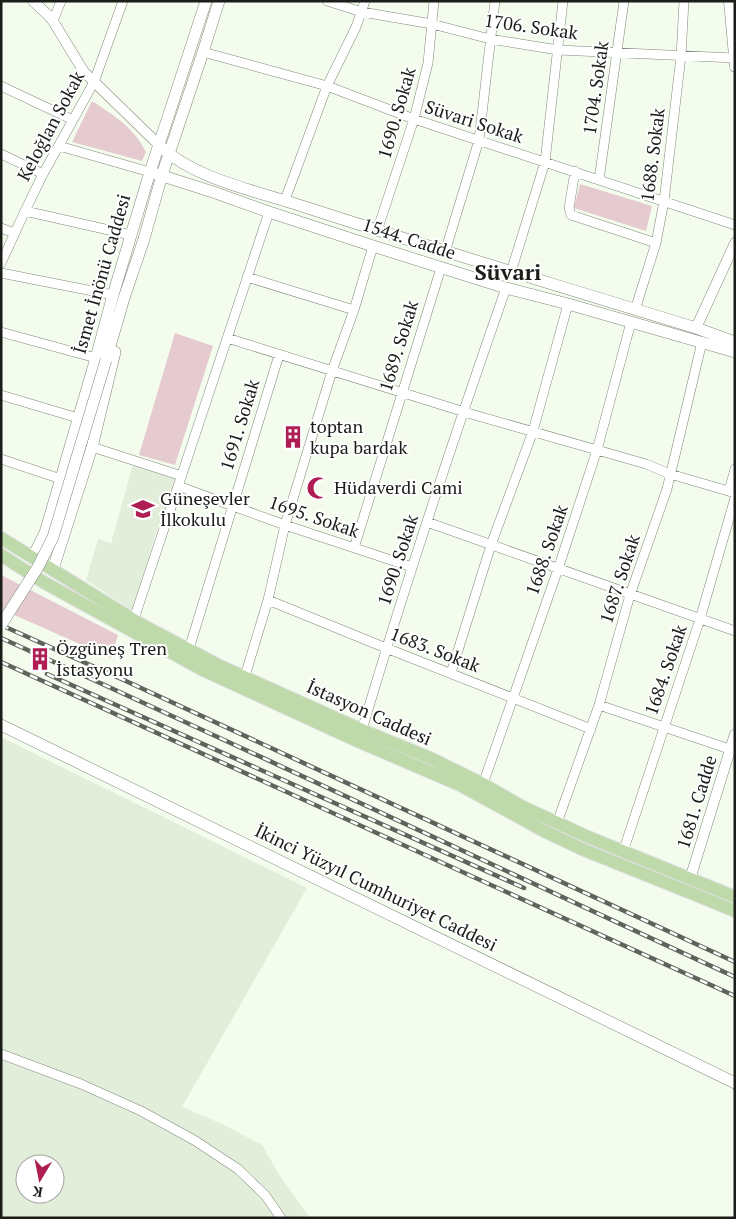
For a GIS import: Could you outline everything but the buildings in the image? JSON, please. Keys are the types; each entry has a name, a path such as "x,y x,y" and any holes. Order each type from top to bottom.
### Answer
{"main road":[{"name":"İsmet İnönü Caddesi","path":"33,558 45,534 78,418 121,311 144,239 156,174 159,145 206,1"},
{"path":"156,174 169,155 219,1"},
{"name":"1544. Cadde","path":"159,145 169,155 218,180 696,328 735,342"},
{"name":"İsmet İnönü Caddesi","path":"101,359 113,295 131,236 156,174"},
{"name":"1544. Cadde","path":"156,174 506,288 735,352"},
{"name":"İsmet İnönü Caddesi","path":"53,569 92,447 119,340 121,311"},
{"path":"1,625 38,567 54,537 101,359"},
{"name":"İstasyon Caddesi","path":"1,538 134,619 222,667 362,730 430,758 483,784 521,806 588,837 735,898"},
{"name":"İstasyon Caddesi","path":"1,555 45,583 203,670 353,739 460,785 546,832 584,850 735,912"},
{"path":"26,571 33,558"},
{"path":"45,583 53,569"},
{"name":"İkinci Yüzyıl Cumhuriyet Caddesi","path":"1,725 735,1083"}],"street":[{"path":"33,1 53,21 84,72 159,145"},
{"path":"53,21 61,1"},
{"name":"Keloğlan Sokak","path":"1,263 43,174 94,82 123,1"},
{"name":"1706. Sokak","path":"328,1 362,12 432,24 490,39 558,50 681,56 734,61"},
{"path":"285,200 327,86 356,27 365,1"},
{"name":"1690. Sokak","path":"378,231 414,119 428,62 434,1"},
{"path":"446,252 479,140 494,1"},
{"path":"511,272 545,162 563,1"},
{"name":"1704. Sokak","path":"599,180 624,1"},
{"name":"1688. Sokak","path":"635,310 656,243 664,201 681,56 684,1"},
{"path":"729,1 734,61"},
{"name":"Süvari Sokak","path":"203,52 327,86 414,119 735,225"},
{"path":"1,86 74,120"},
{"path":"59,146 156,174"},
{"path":"1,154 43,174"},
{"path":"574,171 569,208 571,215 656,243"},
{"path":"24,211 131,236"},
{"path":"134,619 268,212"},
{"path":"1,228 14,233"},
{"path":"696,328 735,243"},
{"path":"245,676 268,600 285,525 332,371 354,310 373,246"},
{"name":"1689. Sokak","path":"354,548 441,268"},
{"path":"1,273 113,295"},
{"path":"247,277 354,310"},
{"name":"1690. Sokak","path":"362,730 412,567 506,288"},
{"path":"451,673 490,545 533,431 568,304"},
{"name":"1688. Sokak","path":"483,784 558,569 597,450 631,322"},
{"path":"1,332 101,359"},
{"path":"227,338 402,393 646,464 670,474 733,494"},
{"name":"1687. Sokak","path":"558,823 599,705 630,595 667,489 702,342"},
{"name":"1691. Sokak","path":"189,649 279,355"},
{"path":"1,395 78,418"},
{"path":"92,447 182,476"},
{"path":"1,459 61,479"},
{"name":"1684. Sokak","path":"623,852 700,619 733,494 735,469"},
{"name":"1695. Sokak","path":"178,486 285,525 412,567"},
{"path":"427,522 735,631"},
{"name":"1683. Sokak","path":"268,600 591,729"},
{"path":"599,705 732,750"},
{"name":"1681. Cadde","path":"690,879 732,750 735,734"},
{"path":"1,1054 81,1084 141,1111 194,1140 238,1169 265,1195 281,1218"}],"shaded area":[{"path":"92,101 116,117 141,143 146,152 142,161 72,142"},
{"path":"580,184 652,206 646,231 574,208"},
{"path":"175,333 213,346 175,465 139,455"},
{"name":"Güneşevler İlkokulu","path":"133,465 175,479 154,539 133,611 86,580 98,539 111,543"},
{"path":"1,575 118,635 111,658 1,609"},
{"path":"1,737 307,888 182,1107 222,1124 262,1145 280,1176 310,1218 1,1218"}],"railway":[{"path":"1,625 735,962"},
{"path":"1,638 735,977"},
{"path":"1,662 735,996"},
{"path":"47,674 524,888"}],"place":[{"name":"toptan kupa bardak","path":"293,437"},
{"name":"Hüdaverdi Cami","path":"318,488"},
{"name":"Güneşevler İlkokulu","path":"143,509"},
{"name":"Özgüneş Tren İstasyonu","path":"40,659"}],"district":[{"name":"Süvari","path":"508,272"}]}
